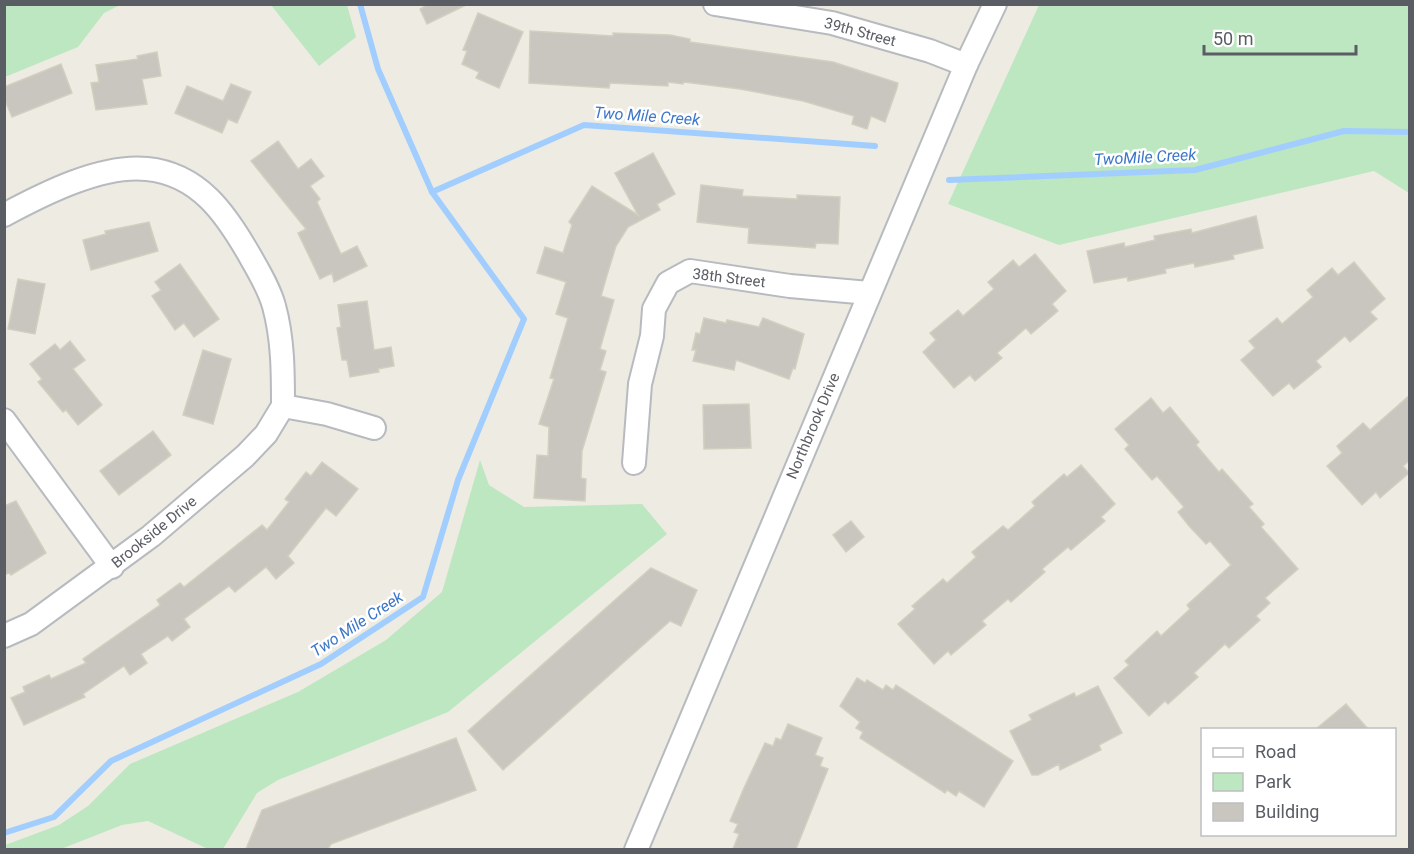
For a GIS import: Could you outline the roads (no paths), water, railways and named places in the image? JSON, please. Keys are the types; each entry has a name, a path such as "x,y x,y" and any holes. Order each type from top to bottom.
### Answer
{"street":[{"name":"39th Street","path":"715,4 832,23 930,51 966,65"},
{"name":"Northbrook Drive","path":"636,849 869,293 966,65 995,4"},
{"path":"4,215 72,183 120,170 145,168 169,172 192,183 211,199 226,217 274,305 283,354 283,406 327,414 374,428"},
{"name":"38th Street","path":"634,463 640,384 652,336 654,309 668,283 690,271 790,286 869,293"},
{"name":"Brookside Drive","path":"4,636 31,624 112,567 245,456 266,434 283,406"},
{"path":"4,420 112,567"}],"waterway":[{"name":"Two Mile Creek","path":"360,4 378,69 432,192"},
{"name":"Two Mile Creek","path":"4,833 54,817 111,761 321,664 423,597 458,480 524,319 432,192 584,125 875,146"},
{"name":"TwoMile Creek","path":"949,180 1195,170 1344,131 1410,132"}]}
